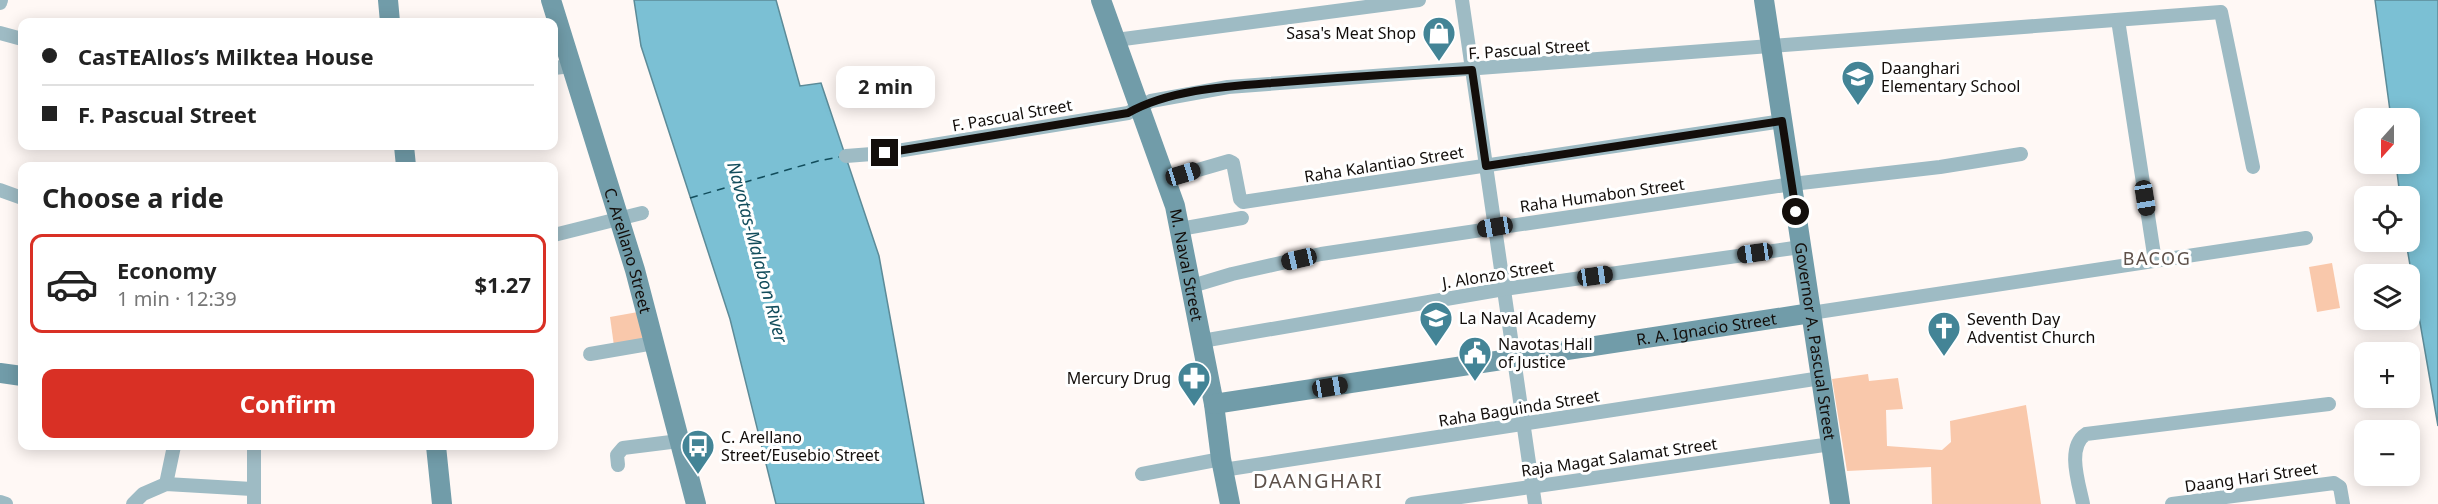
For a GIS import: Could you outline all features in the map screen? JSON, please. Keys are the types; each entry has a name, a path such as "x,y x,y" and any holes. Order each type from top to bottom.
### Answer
{"main road":[{"path":"388,0 390,18"},
{"name":"C. Arellano Street","path":"551,0 554,18"},
{"name":"M. Naval Street","path":"1101,0 1167,179 1180,229 1214,404 1230,504"},
{"name":"Governor A. Pascual Street","path":"1764,0 1838,504"},
{"name":"C. Arellano Street","path":"558,43 562,67 620,220 696,504"},
{"name":"R. A. Ignacio Street","path":"1214,404 1811,313"},
{"path":"0,372 18,375"},
{"path":"436,450 442,504"}],"street":[{"path":"1116,40 1419,0"},
{"path":"1462,0 1535,504"},
{"name":"F. Pascual Street","path":"846,156 885,153 1128,113 1150,101 1228,87 2221,12 2253,167"},
{"path":"2118,21 2155,261"},
{"path":"0,33 18,38"},
{"name":"Raha Kalantiao Street","path":"1167,179 1229,161 1233,163 1240,199 1244,202 1782,121"},
{"name":"Raha Humabon Street","path":"1192,286 1232,274 1321,254 1792,184 1940,167 2021,154"},
{"path":"0,190 18,197"},
{"path":"558,234 642,213"},
{"path":"1180,229 1242,218"},
{"name":"R. A. Ignacio Street","path":"1811,313 2306,238"},
{"name":"J. Alonzo Street","path":"1202,341 1504,289 1801,247"},
{"path":"590,354 654,343"},
{"name":"Raha Baguinda Street","path":"1142,474 1524,424 1821,378"},
{"path":"2083,504 2075,458 2076,446 2080,438 2086,434 2329,404"},
{"path":"618,465 617,454 623,448 680,441"},
{"name":"Raja Magat Salamat Street","path":"1412,504 1831,444"},
{"path":"166,484 173,450"},
{"path":"254,450 252,489 254,504"},
{"name":"Daang Hari Street","path":"2172,504 2229,501 2316,484 2334,483 2340,487 2343,504"},
{"path":"133,504 143,494 166,484 252,489"},
{"path":"0,502 6,504"}],"shaded area":[{"path":"2332,263 2340,308 2317,312 2309,267"},
{"path":"638,312 646,341 614,346 610,317"},
{"path":"1868,374 1869,381 1898,378 1903,409 1886,410 1887,446 1942,450 1951,442 1950,421 2026,405 2041,504 1932,504 1931,467 1847,471 1832,379"}],"water":[{"name":"Navotas-Malabon River","path":"634,0 776,0 800,86 821,83 879,256 924,504 776,504 730,319 641,46"},
{"path":"2375,0 2438,0 2438,426 2420,322 2420,264 2410,264 2408,252 2420,252 2420,186 2399,186 2397,174 2420,174 2420,108 2390,108"}],"ferry route":[{"path":"690,198 839,157"}],"place":[{"name":"Sasa's Meat Shop","path":"1439,62"},
{"name":"Daanghari Elementary School","path":"1858,106"},
{"name":"La Naval Academy","path":"1436,347"},
{"name":"Seventh Day Adventist Church","path":"1944,357"},
{"name":"Navotas Hall of Justice","path":"1475,382"},
{"name":"Mercury Drug","path":"1194,407"},
{"name":"C. Arellano Street/Eusebio Street","path":"698,475"}],"district":[{"name":"BACOG","path":"2157,258"},
{"name":"DAANGHARI","path":"1318,480"}],"route":[{"path":"885,153 1128,113 1150,101 1228,87 1367,75 1472,70 1486,166 1782,121 1796,212"}]}
